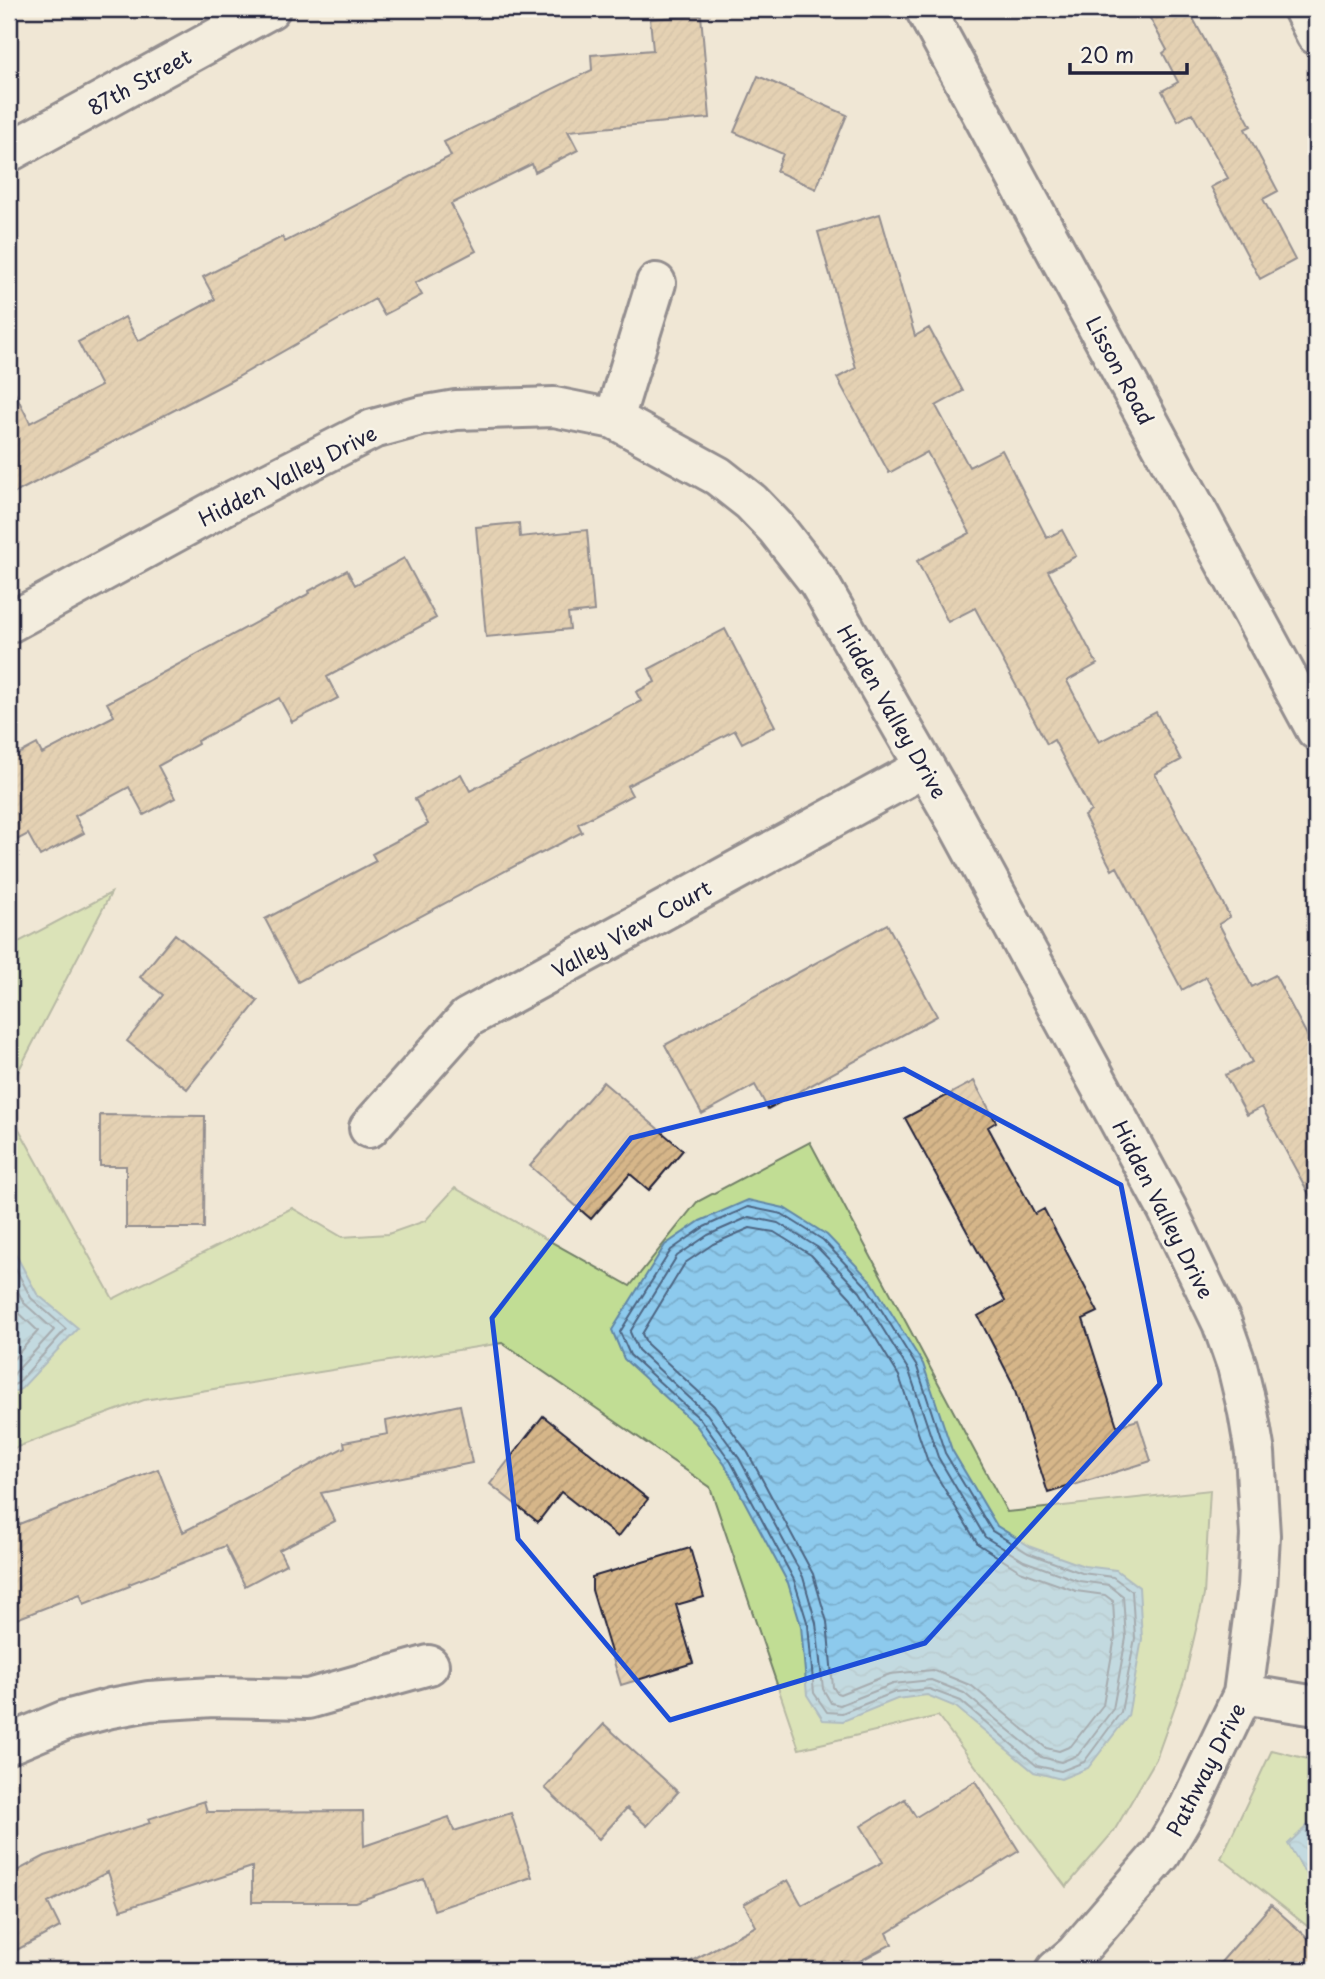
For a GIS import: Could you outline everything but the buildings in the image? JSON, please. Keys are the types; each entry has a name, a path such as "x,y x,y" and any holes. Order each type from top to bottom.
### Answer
{"street":[{"name":"87th Street","path":"9,152 270,9"},
{"name":"Lisson Road","path":"925,9 1316,730"},
{"path":"1303,9 1316,35"},
{"path":"614,419 656,283"},
{"name":"Hidden Valley Drive","path":"9,623 236,499 373,429 456,410 554,407 614,419 718,476 751,502 776,528 819,583 967,839 1167,1209 1222,1323 1234,1355 1248,1412 1255,1453 1260,1535 1257,1588 1242,1694"},
{"name":"Valley View Court","path":"369,1128 467,1018 925,767"},
{"path":"9,1744 66,1720 111,1708 149,1701 213,1697 308,1699 429,1665"},
{"path":"1242,1694 1316,1706"},
{"name":"Pathway Drive","path":"1056,1970 1075,1954 1161,1854 1189,1807 1242,1694"}],"highlighted area":[{"path":"904,1069 1121,1185 1160,1384 925,1643 670,1720 518,1539 492,1318 631,1138"}],"green space":[{"path":"111,893 9,1089 9,947"},
{"path":"9,1111 113,1299 292,1208 342,1237 388,1234 425,1221 455,1188 630,1286 697,1202 810,1142 1007,1512 1210,1490 1204,1595 1184,1681 1156,1759 1114,1831 1066,1887 938,1716 799,1749 710,1487 502,1343 144,1400 9,1450"},
{"path":"1272,1750 1316,1761 1316,1933 1221,1858"}],"water":[{"path":"748,1200 784,1208 827,1235 872,1282 923,1364 952,1450 997,1526 1031,1547 1084,1566 1116,1570 1139,1587 1142,1639 1128,1716 1088,1768 1061,1779 1034,1772 956,1707 927,1695 897,1699 843,1721 823,1720 807,1695 801,1626 788,1583 725,1465 696,1425 624,1359 612,1330 665,1245 700,1221"},
{"path":"9,1242 37,1294 78,1328 21,1389 9,1394"},
{"path":"1316,1823 1316,1881 1304,1871 1288,1844 1307,1826"}]}
